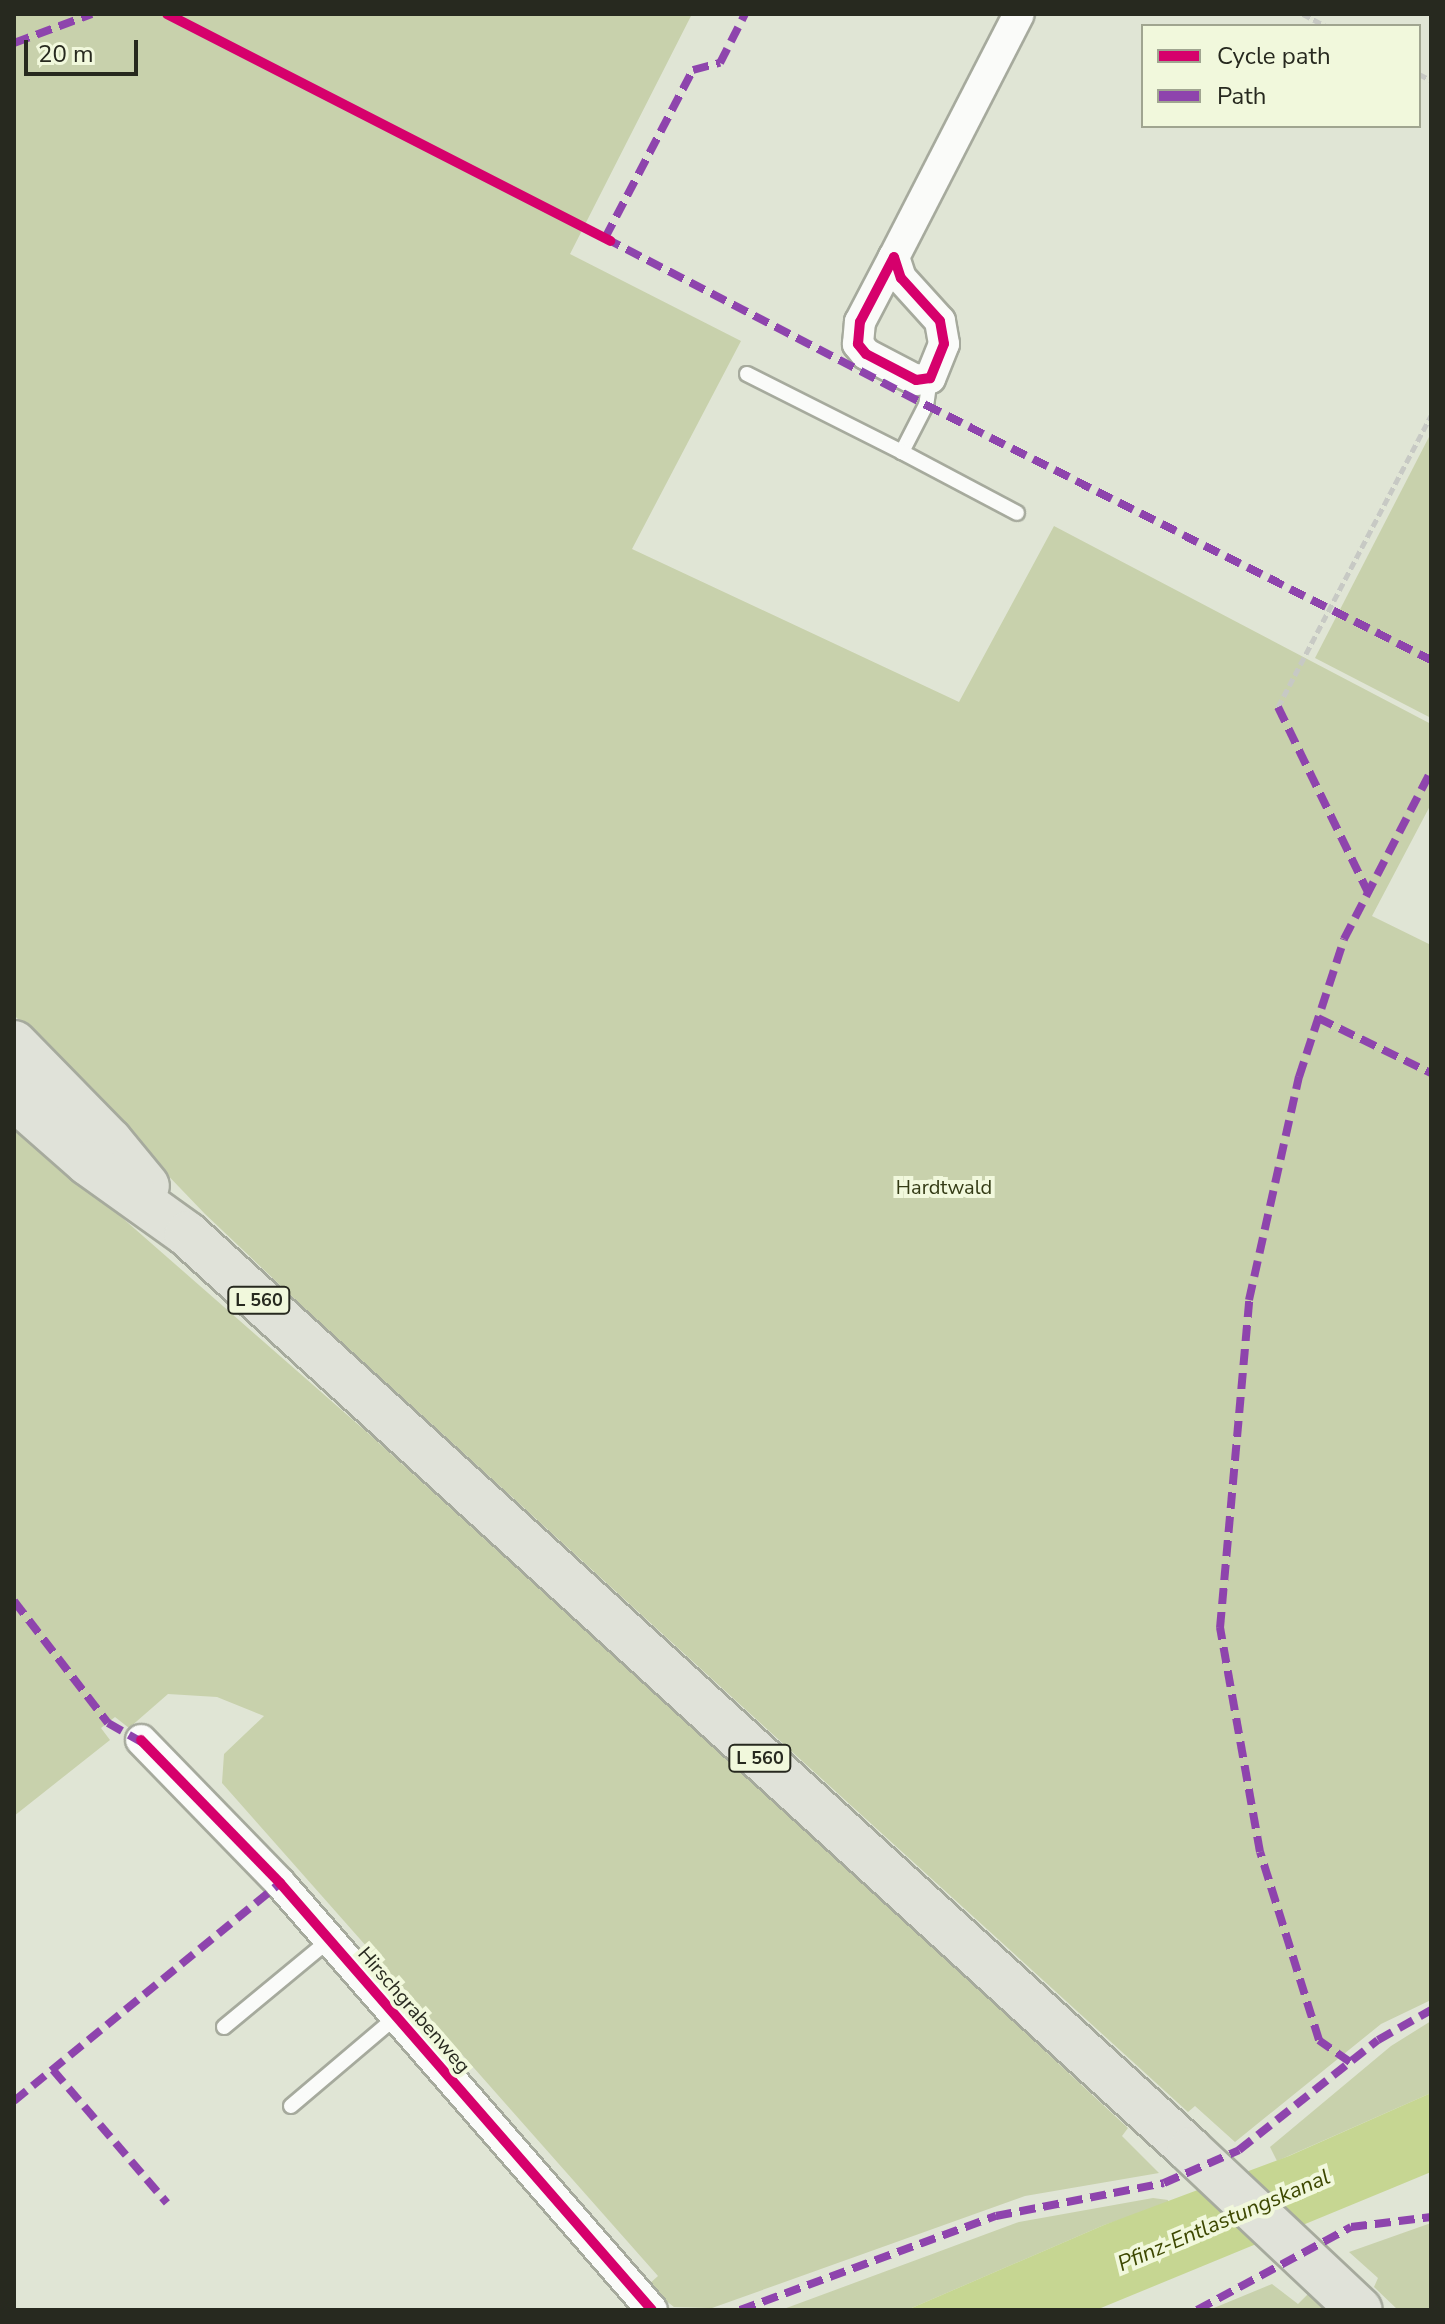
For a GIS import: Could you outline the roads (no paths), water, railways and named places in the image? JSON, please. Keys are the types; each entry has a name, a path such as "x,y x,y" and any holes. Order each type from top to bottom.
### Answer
{"main road":[{"name":"L 560","path":"14,1043 110,1141 187,1234"},
{"name":"L 560","path":"14,1098 88,1163 187,1234 1190,2150 1360,2310"}],"street":[{"path":"894,257 901,278 940,321 944,344 930,378 916,380 866,354 858,344 860,322 1019,14"},
{"name":"Hirschgrabenweg","path":"141,1740 280,1883 652,2310"}],"lane":[{"path":"747,374 1017,513"},
{"path":"902,452 926,405 930,378"},
{"path":"224,2027 329,1940"},
{"path":"291,2106 396,2017"}],"water":[{"name":"Pfinz-Entlastungskanal","path":"1431,2093 1431,2172 1390,2189 1096,2310 907,2310 1104,2225 1289,2156"}],"park label":[{"name":"Hardtwald","path":"944,1187"}]}
